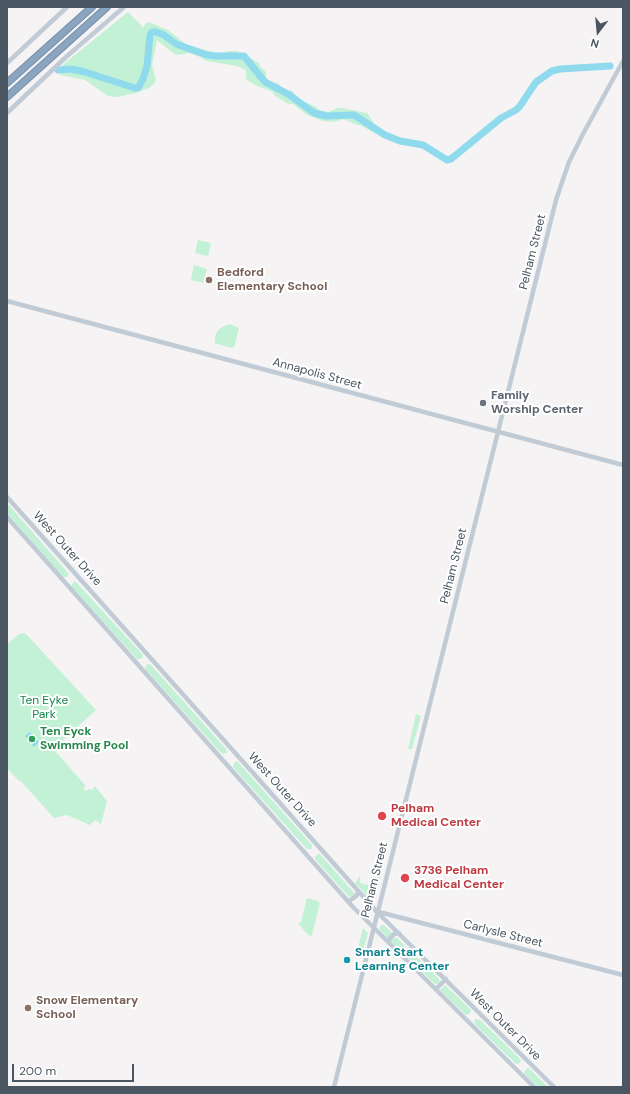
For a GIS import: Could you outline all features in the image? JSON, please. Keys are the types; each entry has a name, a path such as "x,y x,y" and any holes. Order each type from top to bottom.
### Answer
{"highway":[{"path":"64,31 86,7"},
{"path":"7,83 92,7"},
{"path":"7,97 107,7"}],"street":[{"path":"7,62 67,7"},
{"path":"7,113 66,57 124,7"},
{"name":"Pelham Street","path":"334,1087 562,179 583,134 623,61"},
{"name":"Annapolis Street","path":"7,301 623,465"},
{"name":"West Outer Drive","path":"7,497 377,912 554,1087"},
{"name":"West Outer Drive","path":"7,518 374,928 534,1087"},
{"path":"349,901 359,892"},
{"name":"Carlysle Street","path":"377,912 623,975"},
{"path":"388,942 394,934 399,933"},
{"path":"436,989 446,979"}],"green space":[{"path":"128,12 144,28 145,24 149,22 168,30 187,45 220,54 229,51 237,51 246,55 260,64 259,65 266,72 266,77 268,80 279,84 282,88 288,91 291,90 301,100 319,110 329,112 337,108 342,108 367,113 378,129 376,134 360,125 344,119 332,122 323,121 307,115 293,104 289,104 275,96 273,92 255,85 246,79 246,70 237,66 206,61 189,53 178,55 174,54 157,40 152,65 156,80 149,88 117,97 108,96 85,80 61,75 58,70 65,63"},
{"path":"198,240 211,243 208,256 195,253"},
{"path":"194,265 207,269 203,283 191,280"},
{"path":"230,324 239,328 234,347 231,348 215,343 215,336 218,330"},
{"path":"7,503 69,574 67,577 63,577 7,513"},
{"path":"75,581 142,654 143,656 141,659 137,659 72,587 72,584"},
{"name":"Ten Eyke Park","path":"24,633 96,710 51,751 55,751 86,786 83,788 86,791 89,789 92,790 95,786 107,801 101,824 95,820 90,825 67,815 54,818 20,780 19,781 7,768 7,644 19,634"},
{"path":"147,664 151,665 226,749 227,753 222,754 146,670 145,668"},
{"path":"416,714 421,716 412,749 408,749"},
{"path":"236,761 312,845 312,849 307,849 233,767"},
{"path":"378,848 383,849 386,853 376,896 373,899 369,898 355,883 360,876 360,882 362,884 368,885 371,882 374,883 382,852 378,851"},
{"path":"318,854 320,854 354,893 354,895 349,897 315,859"},
{"path":"307,898 320,903 311,936 308,935 298,923 301,922"},
{"path":"381,925 384,925 392,933 388,938 379,929"},
{"path":"363,928 368,933 363,950 358,949"},
{"path":"393,937 397,938 438,978 440,982 438,984 435,984 392,942"},
{"path":"445,985 470,1009 471,1012 469,1014 466,1015 440,990"},
{"path":"475,1019 480,1020 519,1058 521,1061 520,1063 516,1064 476,1025 474,1023"},
{"path":"527,1068 529,1068 548,1087 538,1087 524,1073"}],"water":[{"name":"Ten Eyck Swimming Pool","path":"30,732 39,742 34,747 25,736"}],"waterway":[{"path":"58,70 71,69 85,72 138,88 143,79 147,66 150,35 152,32 156,32 164,35 176,44 207,55 244,56 265,82 288,94 314,113 326,116 354,115 385,135 400,141 423,145 447,160 451,159 501,118 516,110 536,82 552,71 560,69 610,66"}],"place":[{"name":"Bedford Elementary School","path":"209,280"},
{"name":"Family Worship Center","path":"483,403"},
{"name":"Ten Eyck Swimming Pool","path":"32,739"},
{"name":"Pelham Medical Center","path":"382,816"},
{"name":"3736 Pelham Medical Center","path":"405,878"},
{"name":"Smart Start Learning Center","path":"347,960"},
{"name":"Snow Elementary School","path":"28,1008"}]}
